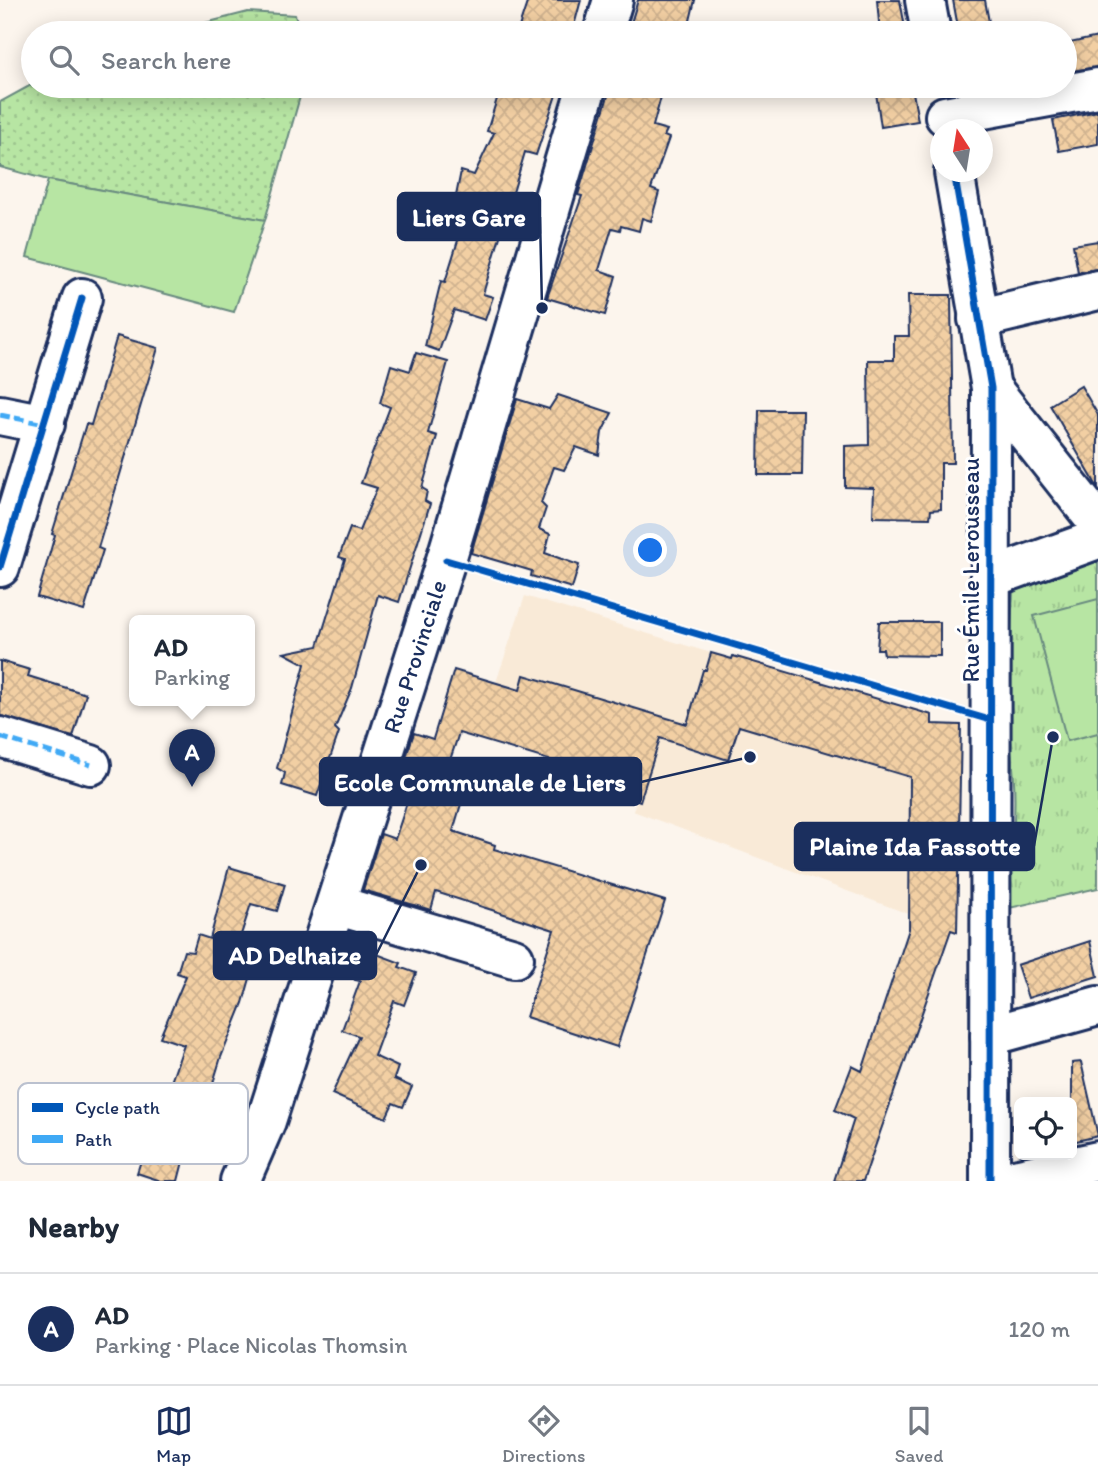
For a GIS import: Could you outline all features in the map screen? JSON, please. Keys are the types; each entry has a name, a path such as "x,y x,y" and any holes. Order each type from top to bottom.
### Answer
{"street":[{"path":"607,21 613,0"},
{"path":"925,0 929,21"},
{"path":"1077,91 1098,88"},
{"name":"Rue Provinciale","path":"248,1163 266,1121 446,560 583,98"},
{"path":"944,111 1031,98"},
{"name":"Rue Émile Lerousseau","path":"956,182 991,388 990,1181"},
{"path":"978,319 1098,290"},
{"path":"0,567 82,298"},
{"path":"991,388 1098,523"},
{"path":"0,415 45,424"},
{"path":"990,578 1098,539"},
{"path":"0,737 91,765"},
{"path":"336,905 514,958"},
{"path":"990,1036 1098,1006"},
{"path":"1005,1181 1098,1161"},
{"name":"Rue Provinciale","path":"240,1181 247,1164"}],"shaded area":[{"path":"525,596 711,653 732,659 733,656 932,715 933,723 961,725 957,932 633,811 637,799 598,787 602,776 477,739"}],"green space":[{"path":"248,12 295,15 297,21 213,21"},
{"path":"21,91 21,98 300,98 265,220 48,180 0,167 0,102"},
{"path":"48,180 265,220 234,312 27,257"},
{"path":"1079,559 1098,562 1098,888 1005,909 1011,865 1015,793 1005,727 1013,593 1021,582"},
{"path":"1098,599 1098,733 1067,741 1034,616"}],"building":[{"path":"528,0 581,0 575,21 521,21"},
{"path":"638,0 695,0 690,21 632,21"},
{"path":"877,0 900,0 904,21 879,21"},
{"path":"953,0 985,0 989,21 957,21"},
{"path":"1098,37 1098,67 1077,70 1077,41"},
{"path":"497,98 555,98 536,155 525,152 483,294 493,297 485,320 454,310 439,351 425,346 441,281 445,282 464,221 452,216 461,171 474,175 494,133 487,131"},
{"path":"607,98 661,98 653,126 667,130 664,136 669,138 651,189 659,192 651,221 642,218 639,231 621,226 620,230 612,228 599,270 616,276 605,315 547,298 582,196 578,195"},
{"path":"877,98 914,98 918,121 881,127"},
{"path":"1098,111 1098,144 1059,151 1053,120"},
{"path":"1098,241 1098,269 1078,272 1073,245"},
{"path":"908,295 951,295 953,463 941,463 941,509 931,510 930,518 873,517 874,488 845,487 845,446 869,445 868,360 894,360 894,336 909,336"},
{"path":"117,336 158,348 98,548 103,550 84,611 37,597 55,535 52,534 86,424 91,425"},
{"path":"416,353 448,362 428,433 437,436 422,488 427,491 425,501 430,504 399,602 378,595 352,688 335,728 339,732 317,796 282,785 285,773 277,768 305,664 284,653 318,646 345,559 339,557 350,528 359,531 377,488 361,483 390,407 380,403 391,365 410,371"},
{"path":"1081,386 1098,415 1098,488 1050,405"},
{"path":"558,395 612,413 602,432 599,455 576,447 564,470 554,467 541,503 546,508 539,529 550,534 545,553 579,565 572,588 531,576 532,571 471,553 517,399 549,409"},
{"path":"759,410 803,410 802,475 758,475"},
{"path":"879,622 940,622 940,656 884,655 883,649 877,649"},
{"path":"711,653 732,659 733,656 932,715 932,724 961,725 957,932 951,930 863,1181 834,1181 854,1119 835,1110 852,1066 862,1071 909,929 910,777 739,726 728,760 660,738 640,801 598,787 602,776 459,733 439,793 461,804 453,831 495,845 494,849 665,901 617,1047 526,1017 554,930 436,892 431,910 363,890 381,834 395,839 403,815 416,773 402,769 414,733 433,739 454,670 520,690 524,675 687,724 703,670 706,670"},
{"path":"0,661 30,670 28,676 86,694 73,737 0,716"},
{"path":"229,867 285,884 277,911 251,904 237,947 257,954 243,1003 213,1083 171,1083 184,1045 160,1037 186,976 177,973 184,951 193,952 198,935 210,939"},
{"path":"1090,941 1098,976 1028,998 1017,965"},
{"path":"366,950 401,963 399,967 416,973 404,1005 394,1001 374,1056 398,1067 394,1079 412,1087 403,1107 393,1103 386,1118 332,1094 359,1036 342,1030 360,981 355,980"},
{"path":"1081,1062 1098,1136 1077,1141 1077,1097 1072,1097 1072,1063"},
{"path":"140,1164 182,1164 178,1181 161,1181 137,1173"}],"marked path":[{"path":"0,415 45,424"},
{"path":"0,737 91,765"}],"cycle path":[{"path":"956,182 991,388 990,1181"},
{"path":"0,567 82,298"},
{"path":"446,560 990,720"}],"place":[{"name":"Liers Gare","path":"542,308"},
{"name":"Plaine Ida Fassotte","path":"1053,737"},
{"name":"Ecole Communale de Liers","path":"750,757"},
{"name":"AD","path":"192,787"},
{"name":"AD Delhaize","path":"421,865"}]}
